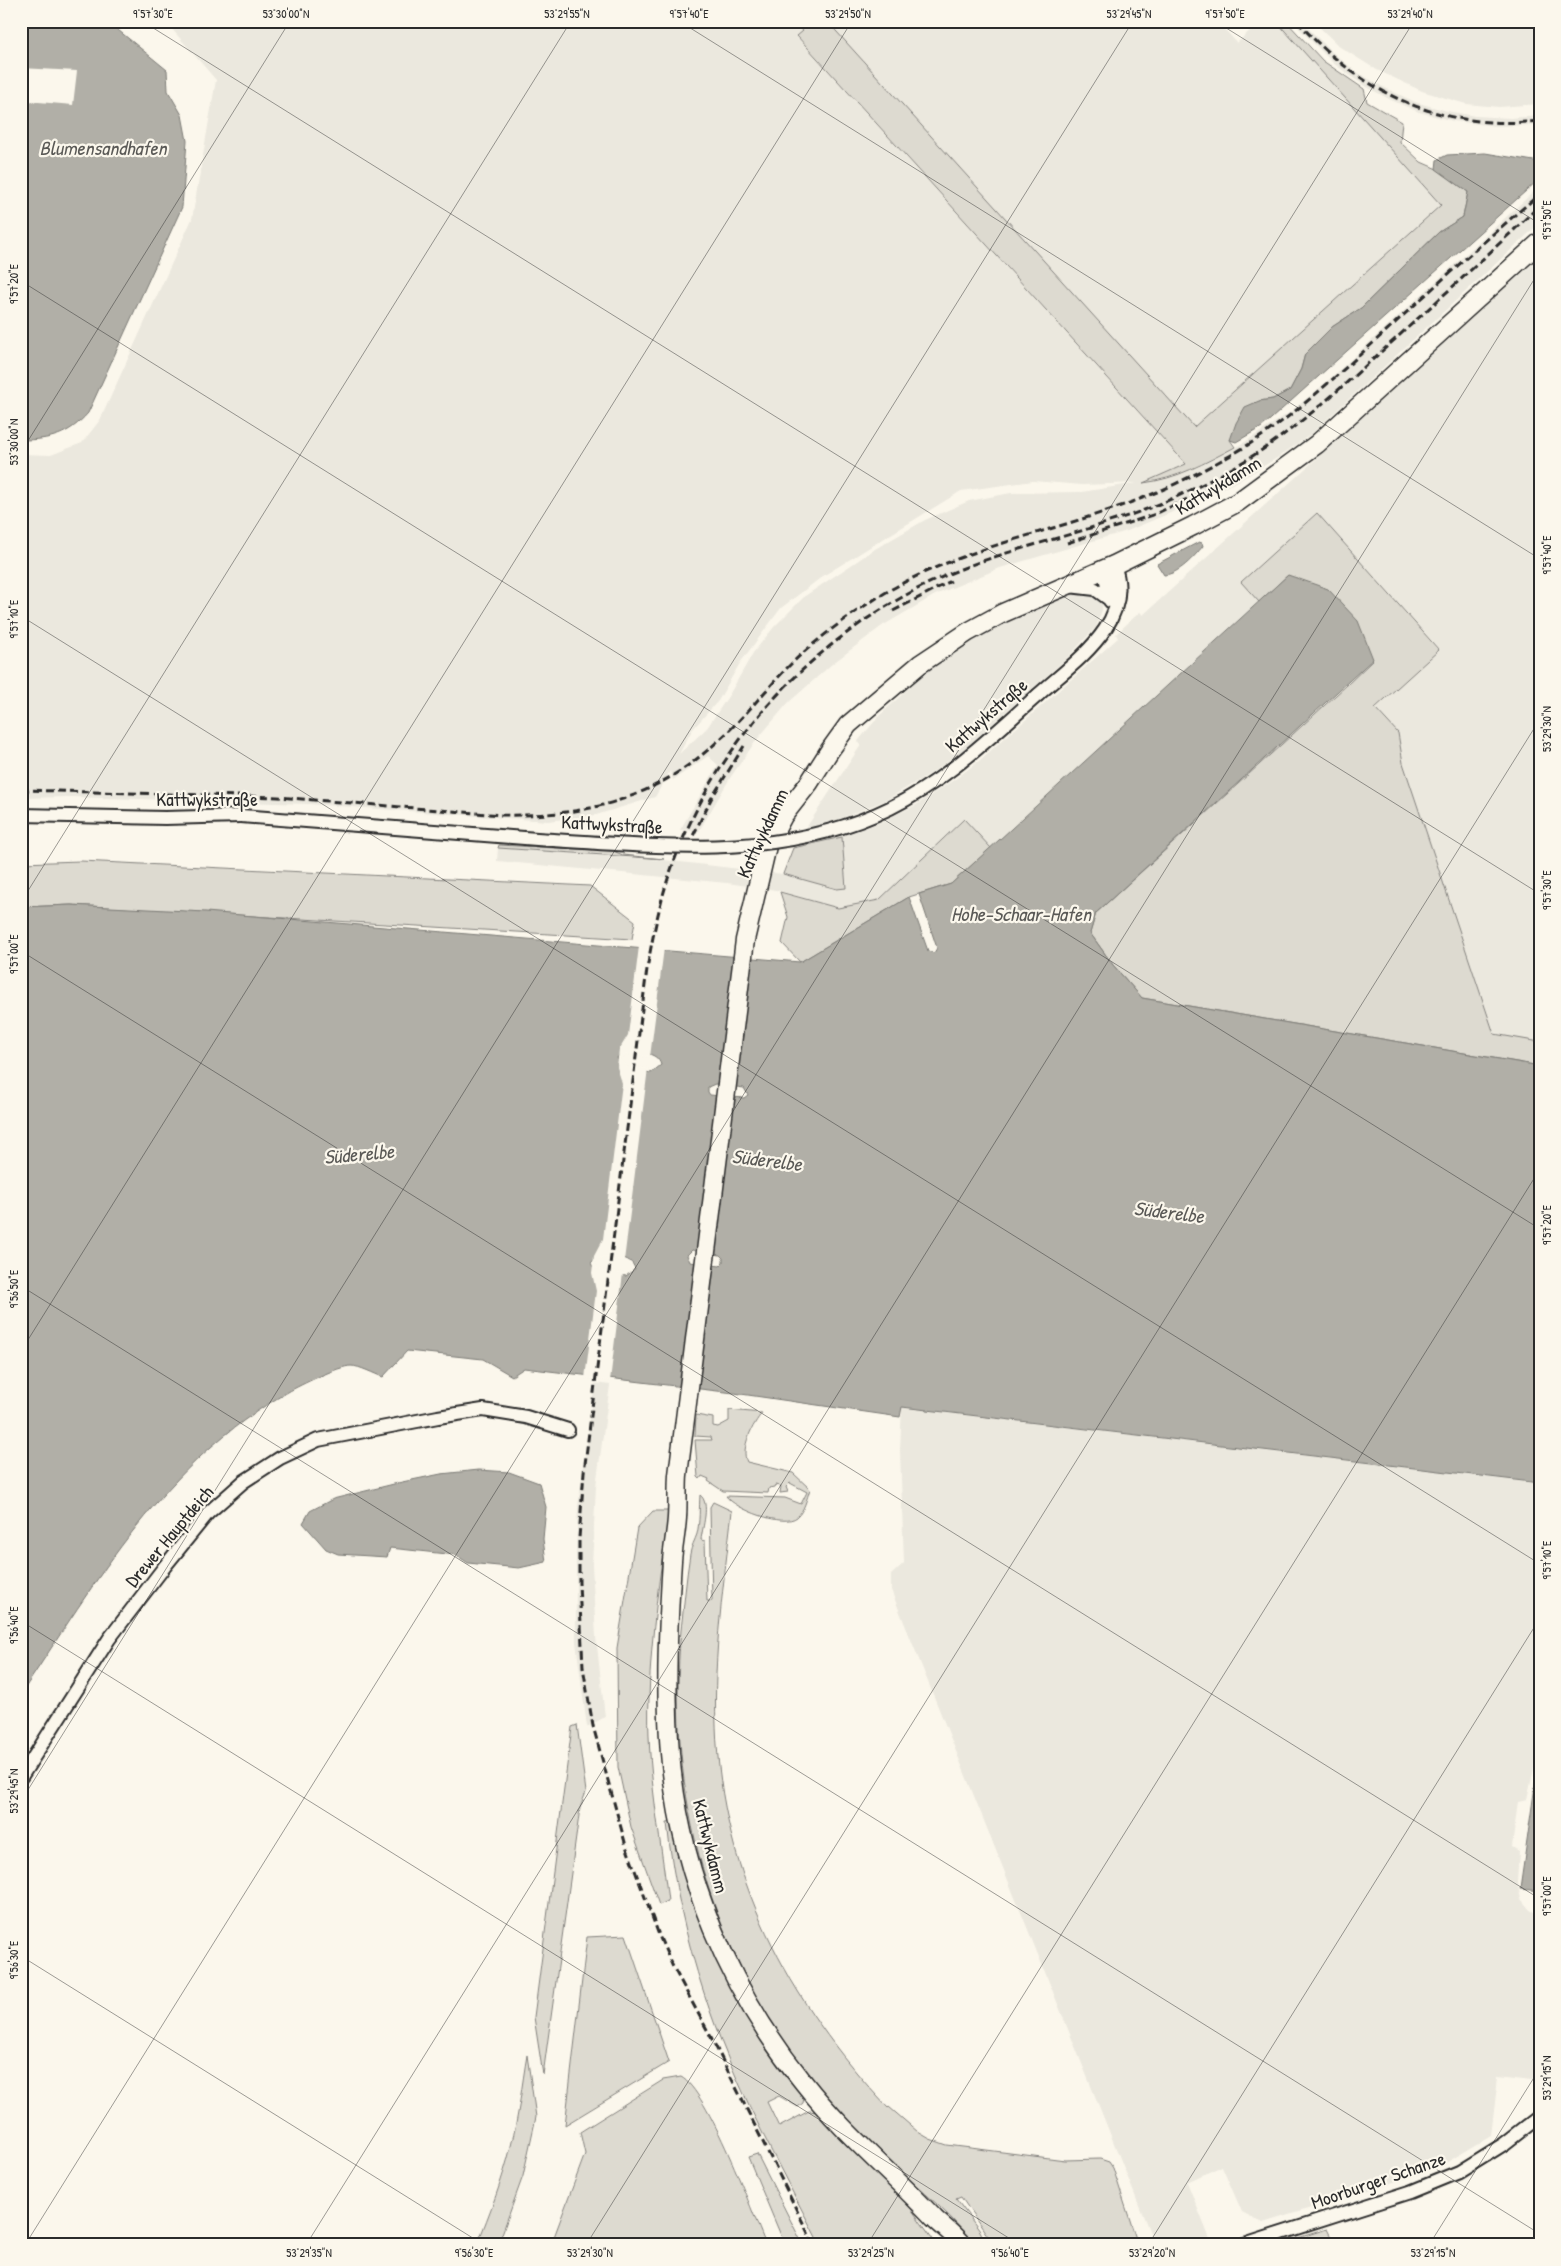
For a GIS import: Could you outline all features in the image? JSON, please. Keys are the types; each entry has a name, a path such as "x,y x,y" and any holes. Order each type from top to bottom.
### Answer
{"main road":[{"name":"Kattwykdamm","path":"962,2245 834,2119 780,2052 750,2006 732,1973 713,1930 694,1879 674,1785 668,1714 672,1561 677,1519 678,1475 742,954 755,901 766,863 823,763 830,759 841,747 877,702 920,664 968,632 1002,613 1114,565 1229,507 1301,456 1540,242"},
{"name":"Kattwykdamm","path":"941,2224 949,2245"}],"street":[{"name":"Kattwykstraße","path":"21,815 165,818 241,816 513,837 664,846 724,847 773,843 810,836 851,824 909,798 953,769 1038,696 1102,636 1112,620 1112,603 1119,598 1118,576 1114,565"},
{"path":"1064,585 1089,587 1098,590 1112,603"},
{"name":"Drewer Hauptdeich","path":"21,1776 109,1639 208,1513 242,1482 280,1458 318,1440 438,1417 483,1410 526,1417 568,1430"},
{"name":"Moorburger Schanze","path":"1244,2245 1410,2192 1452,2175 1504,2144 1540,2116"}],"shaded area":[{"path":"165,21 794,21 803,31 797,37 1186,465 1145,482 1196,468 1245,442 1289,413 1322,386 1540,186 1540,223 1310,435 1277,458 1240,480 1168,514 1127,531 1000,568 935,595 882,626 832,664 788,703 755,742 730,778 699,831 680,830 718,765 708,756 673,780 670,771 655,797 596,815 548,821 309,804 70,797 21,798 21,454 51,455 82,443 100,420 192,219 216,80","holes":["1033,481 1082,485 1137,483 1082,492 1011,493 969,501 925,520 875,549 805,596 774,627 753,653 729,695 707,728 679,754 692,730 718,701 740,663 781,608 823,576 961,491"]},
{"path":"794,21 827,21 1194,427 1441,205 1276,21 1286,21 1323,61 1364,89 1367,102 1402,122 1400,142 1421,162 1437,169 1468,192 1463,217 1439,232 1361,308 1332,327 1305,354 1301,369 1290,390 1273,399 1259,401 1230,440 1235,447 1179,474 1143,483 1186,464 797,36 803,31"},
{"path":"827,21 1217,21 1237,43 1260,21 1276,21 1441,205 1194,428"},
{"path":"1292,21 1301,21 1332,52 1355,71 1415,102 1475,116 1510,118 1540,116 1540,125 1495,126 1453,121 1419,112 1363,85 1333,63"},
{"path":"1313,21 1540,21 1540,104 1499,107 1466,104 1422,91 1377,70 1340,47"},
{"path":"1540,257 1540,1042 1494,1035 1403,763 1398,733 1375,708 1439,649 1317,513 1242,582 1259,602 991,848 964,819 879,900 838,908 776,890 727,883 497,861 498,848 663,860 783,874 846,888 842,836 879,823 916,805 980,760 1118,638 1116,634 1140,612 1143,615"},
{"path":"1317,513 1439,650 1375,708 1398,733 1403,763 1494,1034 1540,1042 1540,1066 1142,998 1113,965 1090,933 1096,913 1373,660 1288,575 1259,602 1241,582"},
{"path":"1080,593 1097,595 1102,602 1102,610 1096,627 1069,656 964,749 933,772 886,800 837,820 806,828 861,745 858,741 880,715 927,671 982,632 1043,602"},
{"path":"964,819 991,848 951,884 909,897 800,962 782,943 788,917 780,892 838,908 879,900"},
{"path":"842,837 846,888 837,889 783,874 793,848"},
{"path":"499,845 613,851 623,855 664,859 498,848"},
{"path":"81,861 590,886 635,921 632,939 71,905 21,907 21,863"},
{"path":"595,1383 610,1385 596,1486 592,1565 596,1637 605,1717 587,1727 576,1642 576,1554 578,1506"},
{"path":"902,1407 1540,1483 1540,1742 1527,1800 1518,1802 1512,1847 1519,1851 1517,1883 1521,1899 1530,1910 1540,1915 1540,2082 1498,2077 1491,2136 1444,2164 1419,2174 1263,2223 1242,2212 1222,2166 1187,2182 1212,2244 1155,2245 891,1590 891,1575 904,1563 900,1450"},
{"path":"729,1410 762,1413 748,1436 745,1450 747,1462 793,1473 810,1489 803,1508 797,1517 791,1520 782,1520 760,1516 739,1506 726,1496 785,1498 801,1504 807,1492 790,1483 786,1487 788,1492 780,1493 781,1486 775,1485 769,1488 768,1493 723,1491 708,1481 709,1479 702,1476 700,1479 698,1477 695,1440 712,1440 711,1437 695,1436 696,1415 713,1418 713,1426 718,1427 729,1421"},
{"path":"700,1495 705,1504 701,1540 705,1541 707,1601 712,1601 710,1507 713,1502 732,1511 716,1672 716,1726 721,1781 731,1833 746,1884 766,1933 791,1980 820,2024 852,2067 888,2108 930,2139 947,2145 1065,2160 1100,2159 1109,2162 1113,2168 1138,2245 994,2245 961,2197 956,2199 980,2231 987,2245 973,2245 951,2218 872,2144 827,2096 779,2034 748,1982 723,1927 703,1870 689,1811 681,1752 678,1691 681,1630 690,1554 698,1529"},
{"path":"653,1511 669,1511 659,1580 649,1697 654,1799 668,1901 659,1905 631,1827 618,1767 617,1648 637,1528"},
{"path":"577,1725 586,1792 580,1808 543,2075 534,2017 572,1727"},
{"path":"674,1822 680,1851 804,2098 803,2103 798,2107 779,2096 767,2102 779,2127 809,2111 817,2112 888,2182 912,2210 937,2245 820,2245 742,2090 715,2026 697,1973 677,1888 667,1823"},
{"path":"626,1935 669,2062 565,2125 587,1937"},
{"path":"527,2055 536,2117 523,2176 498,2245 477,2245 508,2158 516,2123"},
{"path":"681,2077 692,2087 716,2128 766,2245 551,2245 585,2154 580,2132 663,2080"},
{"path":"757,2154 803,2245 785,2245 748,2157"},
{"path":"1327,2229 1335,2245 1275,2245"}],"water":[{"name":"Blumensandhafen","path":"21,21 107,21 167,70 168,91 182,115 187,141 182,207 88,413 74,426 58,435 41,439 21,440"},
{"path":"1485,153 1540,162 1540,174 1536,182 1262,427 1236,442 1230,440 1236,423 1245,407 1259,401 1273,399 1290,390 1301,369 1305,354 1332,327 1361,308 1439,232 1463,217 1468,192 1436,169 1437,160 1447,155"},
{"path":"1199,542 1203,546 1191,560 1175,572 1164,575 1157,564"},
{"path":"1288,575 1328,589 1358,621 1373,659 1096,913 1090,933 1113,965 1142,998 1540,1066 1540,1483 902,1407 900,1417 734,1393 524,1368 512,1376 483,1359 407,1351 383,1377 351,1366 329,1372 301,1385 244,1420 205,1453 169,1488 136,1526 77,1609 21,1694 21,907 71,905 206,912 800,962 909,897 928,951 934,953 937,948 919,894 951,884","holes":["628,1052 652,1055 659,1060 661,1065 651,1073 622,1067 617,1058 620,1054","715,1084 744,1088 748,1095 744,1098 710,1095 708,1087","692,1250 720,1255 723,1258 723,1263 720,1266 690,1262 687,1255","597,1256 620,1257 633,1264 635,1269 626,1276 611,1274 597,1270 591,1263"]},
{"path":"479,1470 509,1472 539,1483 546,1507 543,1539 546,1562 519,1568 468,1563 456,1555 390,1548 387,1557 338,1554 326,1549 303,1523 310,1511 333,1499 441,1474"},
{"path":"1540,1770 1540,1891 1520,1889 1537,1772"}],"pier":[{"path":"21,68 77,71 73,105 27,101 29,81 21,80"},
{"path":"639,946 664,948 650,1057 627,1054 619,1059 627,1067 648,1068 624,1261 602,1258 594,1263 600,1270 623,1273 610,1381 585,1378 596,1291 592,1273 594,1256 603,1239 622,1083 617,1067 619,1050 628,1035"}],"railway":[{"path":"1297,21 1322,47 1348,69 1376,87 1406,102 1437,113 1469,120 1504,123 1540,121"},
{"path":"21,790 278,797 501,815 562,813 617,801 644,791 669,778 694,761 728,732 801,654 856,611 880,596 908,580 967,555 1088,517 1157,492 1208,468 1262,436 1319,391 1476,249 1540,194"},
{"path":"814,2245 660,1938 626,1846 593,1726 583,1667 579,1538 584,1472 647,969 657,918 672,867 693,816 720,768 752,724 789,683 829,647 873,615 921,587 988,559 1123,518 1157,505 1205,483 1256,454 1312,413 1347,383 1540,205"},
{"path":"1216,485 1255,463"},
{"path":"1067,543 1153,515 1200,493"},
{"path":"893,611 951,581"},
{"path":"688,846 711,799 744,746"}],"water label":[{"name":"Hohe-Schaar-Hafen","path":"1021,914"},
{"name":"Süderelbe","path":"359,1154"},
{"name":"Süderelbe","path":"767,1160"},
{"name":"Süderelbe","path":"1169,1212"}]}
